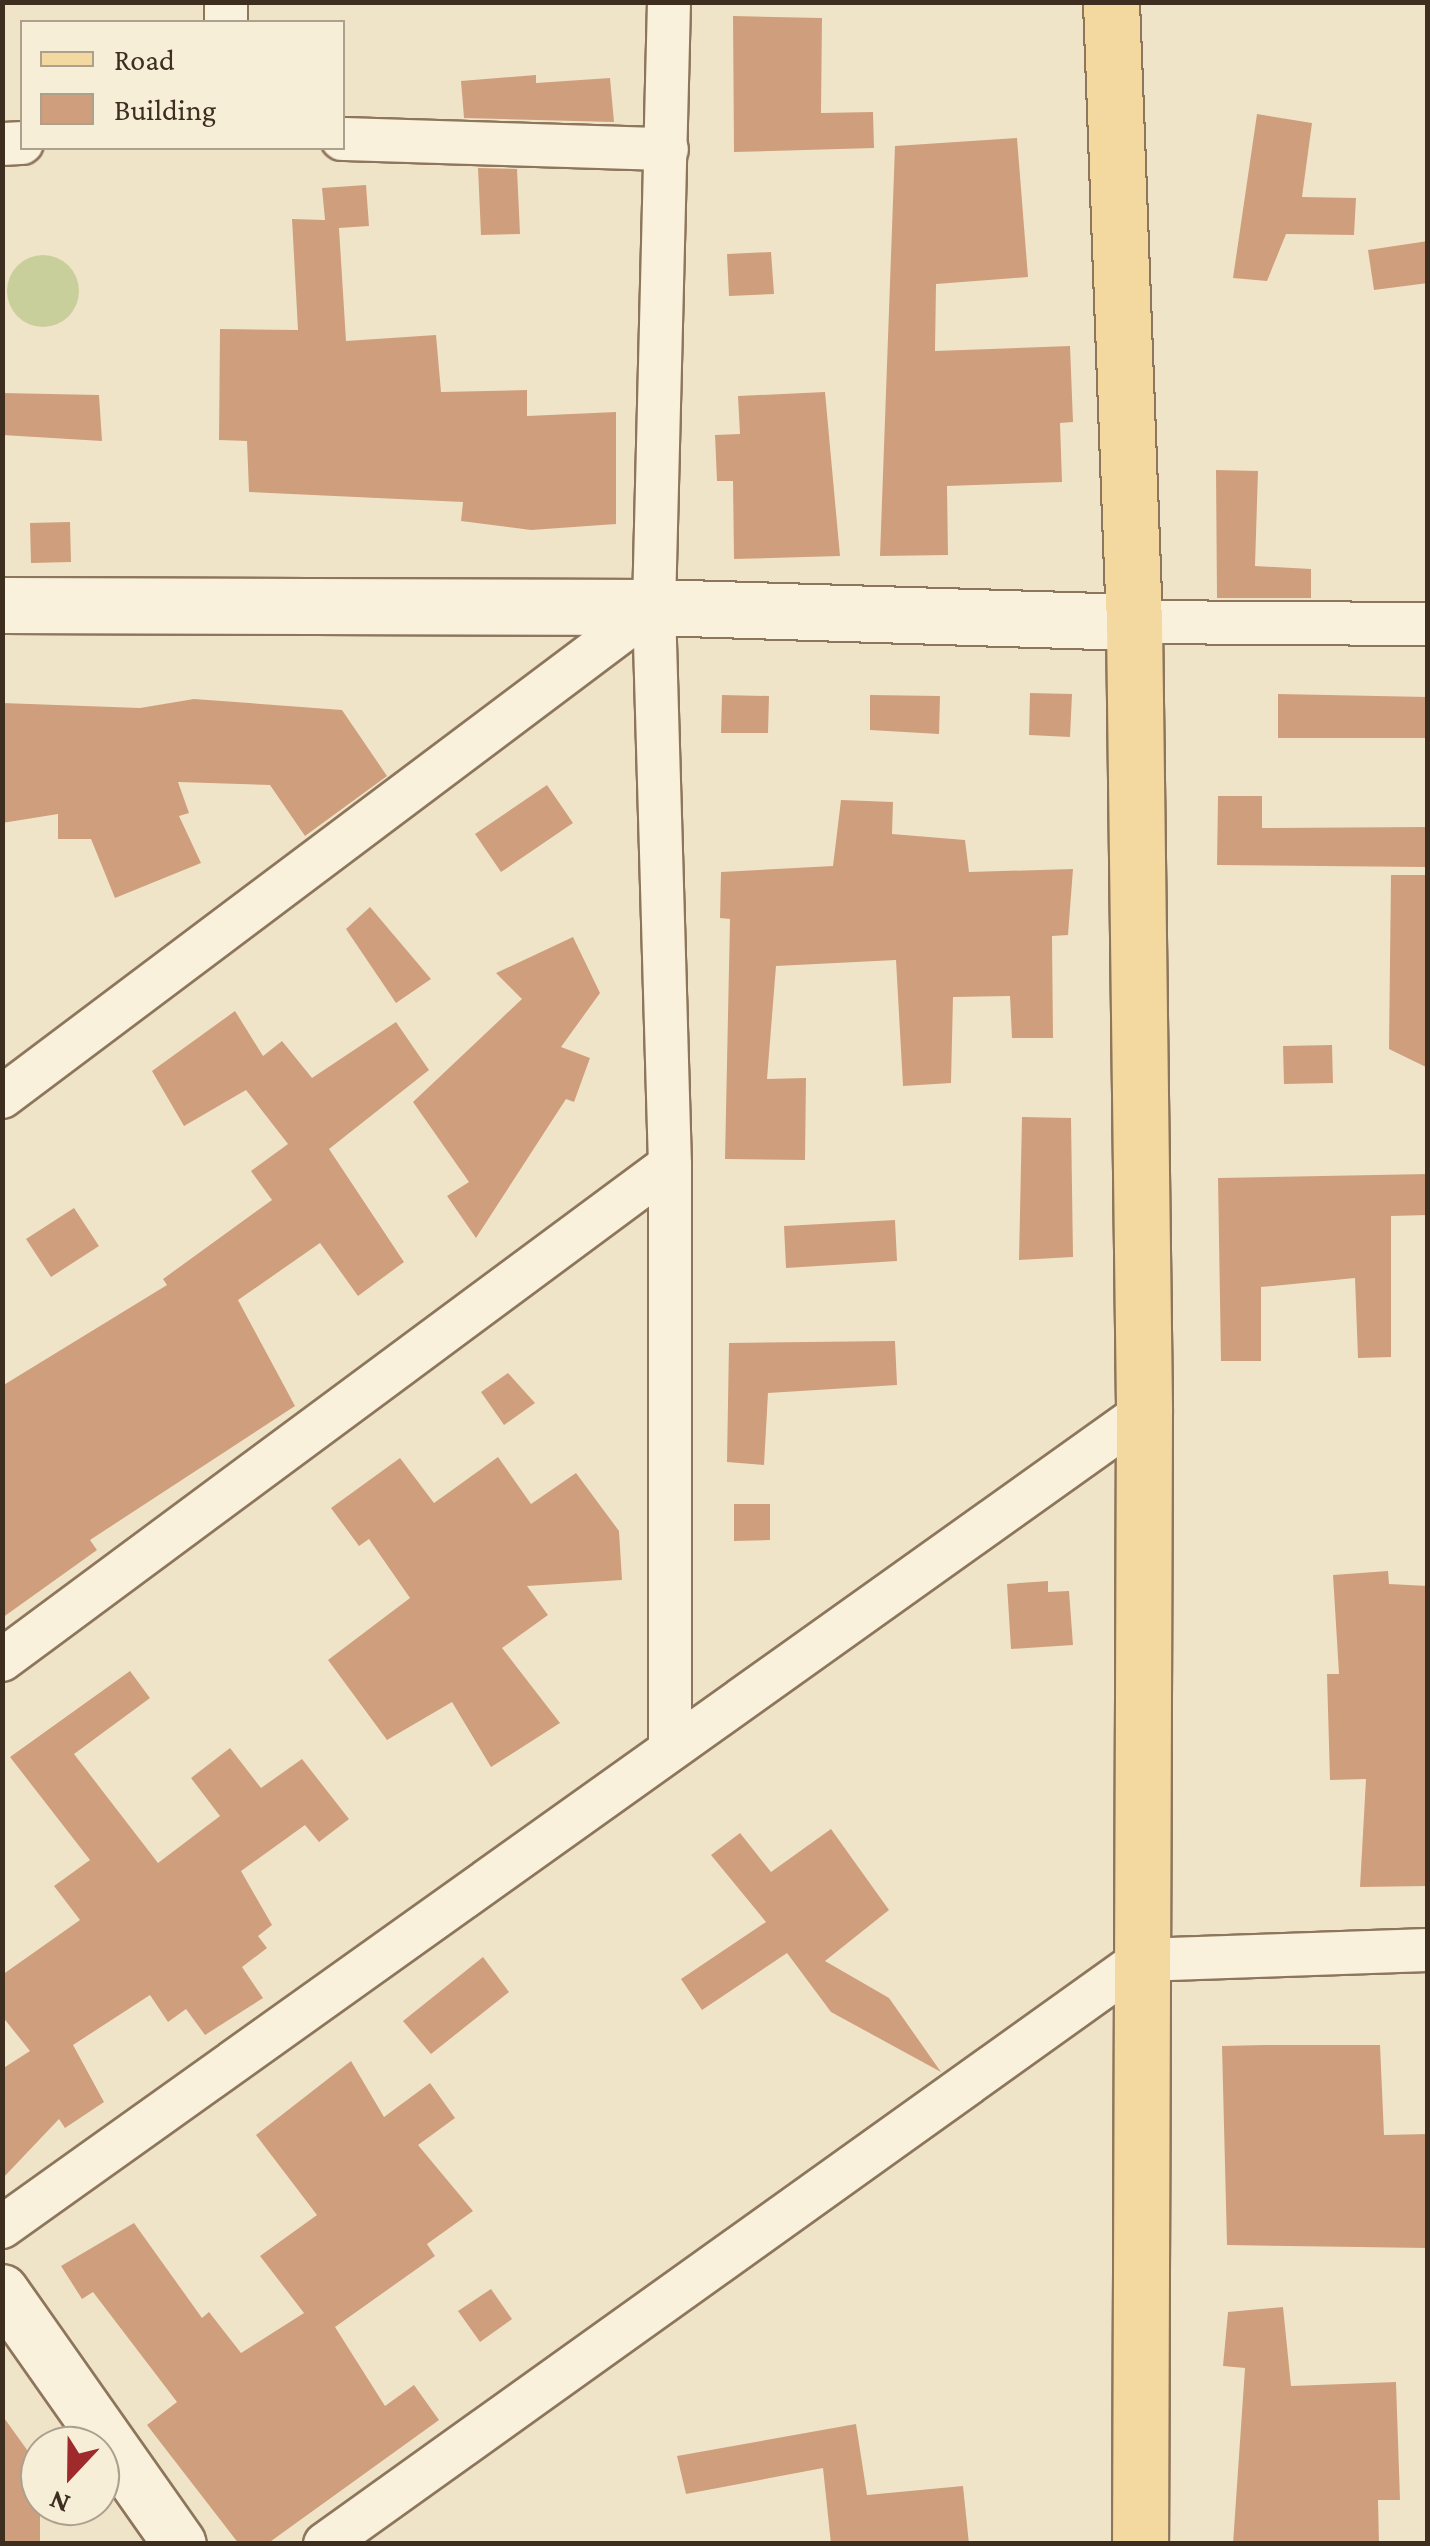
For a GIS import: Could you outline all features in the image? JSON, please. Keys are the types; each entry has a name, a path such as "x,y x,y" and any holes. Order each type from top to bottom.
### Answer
{"main road":[{"path":"1111,2 1134,622 1144,1412 1140,2544"},
{"path":"2,605 654,608 1134,622"}],"street":[{"path":"669,2 654,608 670,1165 670,1748"},
{"path":"345,140 667,149"},
{"path":"2,1097 654,608"},
{"path":"1134,622 1428,624"},
{"path":"2,1660 670,1165"},
{"path":"2,2227 1144,1412"},
{"path":"325,2544 1142,1960 1428,1950"},
{"path":"2,2291 180,2544"}],"green space":[{"path":"43,255 68,266 79,291 68,316 43,327 18,316 7,291 18,266"}],"building":[{"path":"733,16 822,18 821,113 873,112 874,148 734,152"},
{"path":"536,75 536,83 610,78 614,122 464,118 461,81"},
{"path":"1257,114 1312,123 1302,197 1356,198 1354,235 1286,234 1267,281 1233,278"},
{"path":"1017,138 1028,277 936,284 935,351 1070,346 1073,422 1060,423 1062,482 947,486 948,555 880,556 895,146"},
{"path":"478,168 517,169 520,234 481,235"},
{"path":"366,185 369,226 339,228 346,341 436,335 441,392 527,390 527,416 616,412 616,524 531,530 461,521 463,502 249,492 247,441 219,440 220,329 298,330 292,219 325,220 322,188"},
{"path":"1428,241 1428,283 1374,290 1368,250"},
{"path":"771,252 774,294 729,296 727,254"},
{"path":"825,392 840,556 734,559 733,481 717,481 715,435 740,434 738,396"},
{"path":"2,393 99,395 102,441 2,435"},
{"path":"1216,470 1258,471 1255,566 1311,569 1311,598 1217,598"},
{"path":"70,522 71,562 31,563 30,523"},
{"path":"1030,693 1072,694 1070,737 1029,735"},
{"path":"1278,694 1428,697 1428,738 1278,738"},
{"path":"722,695 769,696 768,733 721,733"},
{"path":"870,695 940,696 939,734 870,730"},
{"path":"194,699 342,710 387,776 305,836 270,785 178,782 189,813 179,816 201,863 115,898 91,839 58,839 58,814 2,823 2,703 140,708"},
{"path":"547,785 573,823 501,872 475,834"},
{"path":"1218,796 1262,796 1262,828 1426,827 1425,867 1217,865"},
{"path":"841,800 893,802 892,834 965,840 969,872 1073,869 1068,935 1052,936 1053,1038 1012,1038 1010,996 953,997 951,1083 903,1086 896,960 776,966 767,1079 806,1078 805,1160 725,1159 730,919 720,918 721,872 833,866"},
{"path":"1391,875 1428,875 1428,1068 1389,1049"},
{"path":"370,907 431,979 396,1003 346,929"},
{"path":"573,937 600,993 561,1047 590,1058 574,1102 566,1099 476,1238 447,1196 469,1182 413,1102 522,999 496,973"},
{"path":"235,1011 263,1056 282,1041 312,1078 396,1022 429,1070 329,1149 404,1262 358,1296 320,1243 238,1300 295,1406 90,1540 97,1550 2,1618 2,1386 167,1285 163,1279 272,1200 251,1171 288,1144 246,1090 184,1126 152,1071"},
{"path":"1332,1045 1333,1083 1284,1084 1283,1046"},
{"path":"1022,1117 1071,1118 1073,1257 1019,1260"},
{"path":"1428,1174 1428,1215 1391,1216 1391,1357 1358,1358 1355,1278 1261,1287 1261,1361 1221,1361 1218,1178"},
{"path":"74,1208 99,1246 51,1277 26,1239"},
{"path":"895,1220 897,1261 786,1268 784,1226"},
{"path":"895,1341 897,1385 768,1393 764,1465 727,1462 729,1343"},
{"path":"508,1373 535,1403 504,1425 481,1392"},
{"path":"498,1457 531,1504 576,1473 619,1531 622,1580 527,1586 548,1615 502,1648 560,1723 491,1767 452,1702 387,1740 328,1660 410,1598 369,1539 359,1546 331,1508 400,1458 434,1503"},
{"path":"734,1504 770,1504 770,1540 734,1541"},
{"path":"1388,1571 1389,1584 1428,1586 1428,1886 1360,1887 1366,1779 1330,1780 1327,1674 1339,1674 1333,1575"},
{"path":"1048,1581 1048,1592 1069,1591 1073,1645 1011,1649 1007,1584"},
{"path":"130,1671 150,1698 74,1754 158,1863 220,1816 191,1778 230,1748 261,1788 302,1759 349,1819 319,1842 305,1825 241,1871 272,1925 258,1936 267,1948 242,1967 263,1998 205,2035 186,2009 168,2022 150,1995 73,2045 104,2102 65,2128 59,2119 2,2179 2,2069 30,2051 2,2016 2,1975 80,1920 54,1886 90,1860 10,1757"},
{"path":"831,1829 889,1910 825,1961 889,1998 941,2072 831,2012 787,1953 702,2010 681,1979 766,1922 711,1855 740,1833 771,1872"},
{"path":"483,1957 509,1992 431,2054 403,2021"},
{"path":"1380,2045 1384,2135 1428,2134 1428,2248 1227,2245 1222,2046"},
{"path":"351,2061 384,2117 430,2083 455,2118 418,2145 473,2211 427,2244 435,2256 335,2327 385,2406 414,2385 439,2420 267,2544 239,2544 147,2425 177,2402 93,2292 82,2299 61,2266 134,2223 202,2318 209,2312 241,2353 304,2313 260,2256 317,2215 256,2135"},
{"path":"491,2289 512,2319 480,2342 458,2311"},
{"path":"1283,2307 1291,2386 1396,2382 1400,2500 1378,2500 1379,2544 1233,2544 1245,2368 1223,2366 1228,2312"},
{"path":"2,2415 20,2440 20,2526 40,2526 40,2544 2,2544"},
{"path":"856,2424 867,2495 963,2486 969,2544 831,2544 823,2468 686,2494 677,2456"}]}
